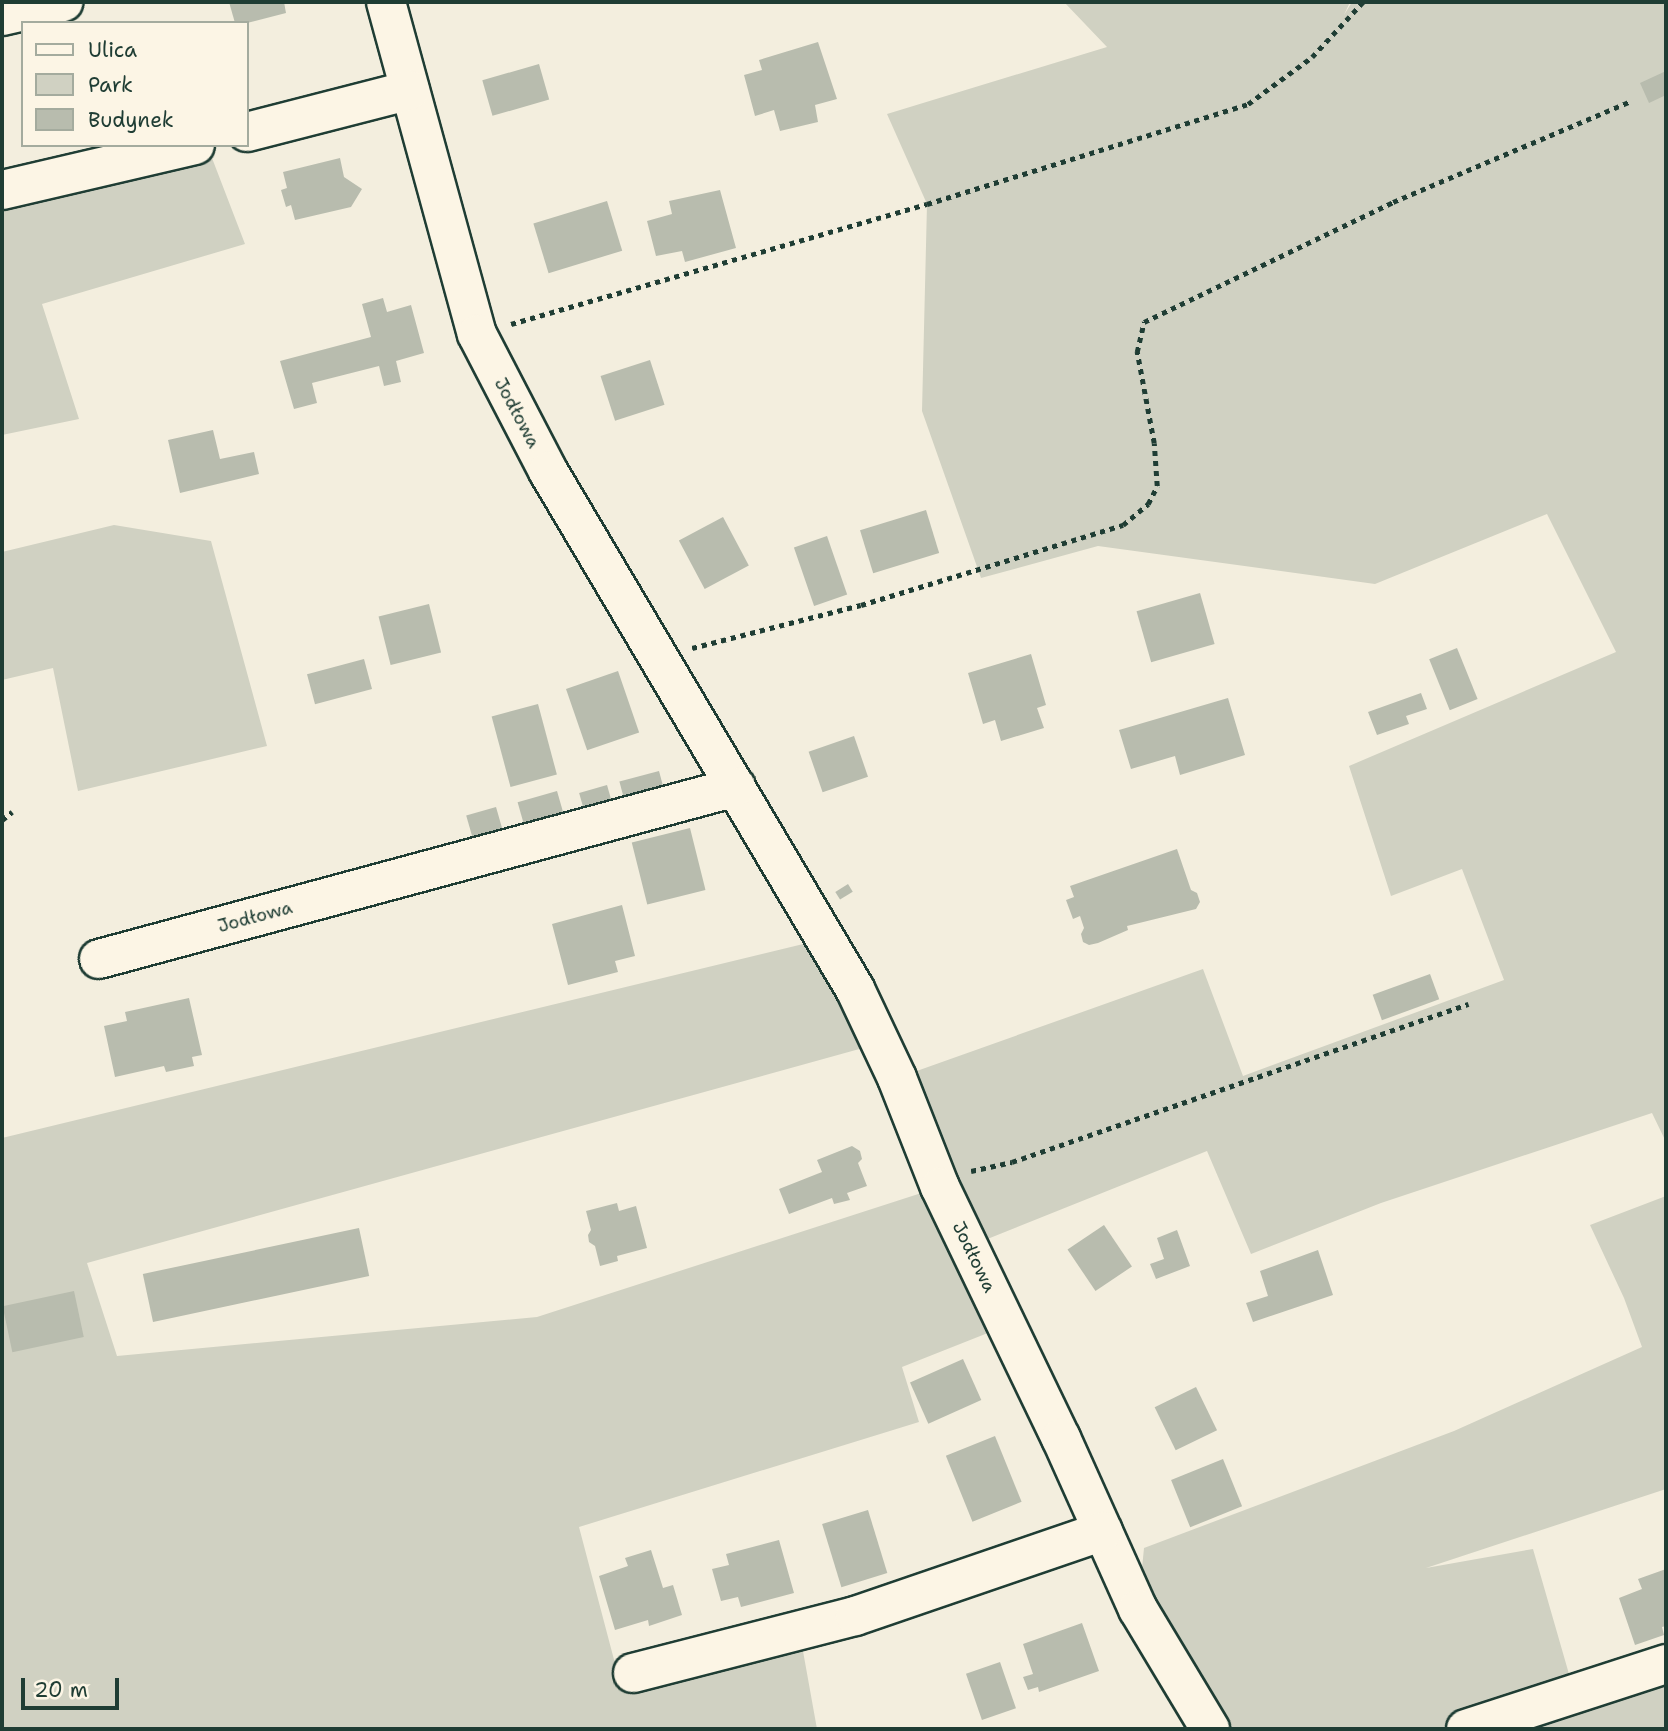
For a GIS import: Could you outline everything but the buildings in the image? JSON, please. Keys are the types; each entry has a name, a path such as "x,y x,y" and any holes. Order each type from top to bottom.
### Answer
{"street":[{"path":"2,16 63,2"},
{"name":"Jodłowa","path":"386,2 477,334 548,471 855,989 897,1078 939,1182 1138,1609 1210,1729"},
{"path":"248,132 410,90"},
{"path":"2,190 186,147"},
{"name":"Jodłowa","path":"99,959 736,788"},
{"path":"633,1673 855,1616 1103,1531"},
{"path":"1466,1729 1666,1664"}],"path":[{"path":"477,334 940,200 1248,104 1312,57 1363,2"},
{"path":"657,659 860,605 1123,525 1148,505 1157,486 1154,443 1137,352 1144,322 1393,202 1629,102"},
{"path":"2,820 12,812"},
{"path":"939,1182 1012,1162 1468,1004"}],"green space":[{"path":"1064,2 1350,2 1344,15 1352,2 1666,2 1666,1142 1652,1113 1381,1203 1251,1254 1207,1151 970,1246 1008,1325 902,1367 919,1422 579,1527 617,1671 801,1640 817,1729 2,1729 2,1138 828,938 881,1043 87,1263 117,1356 537,1317 940,1187 897,1078 1203,969 1243,1076 1504,980 1462,869 1391,896 1349,766 1616,652 1547,514 1375,584 1098,546 981,578 922,411 927,204 887,114 1107,47"},
{"path":"208,147 245,244 42,304 79,419 2,435 2,189"},
{"path":"114,525 211,541 267,746 78,791 53,668 2,680 2,552"},
{"path":"1666,1196 1666,1489 1426,1568 1533,1549 1571,1681 1666,1657 1666,1729 1210,1729 1138,1609 1144,1548 1454,1431 1642,1347 1624,1298 1590,1225"}]}
